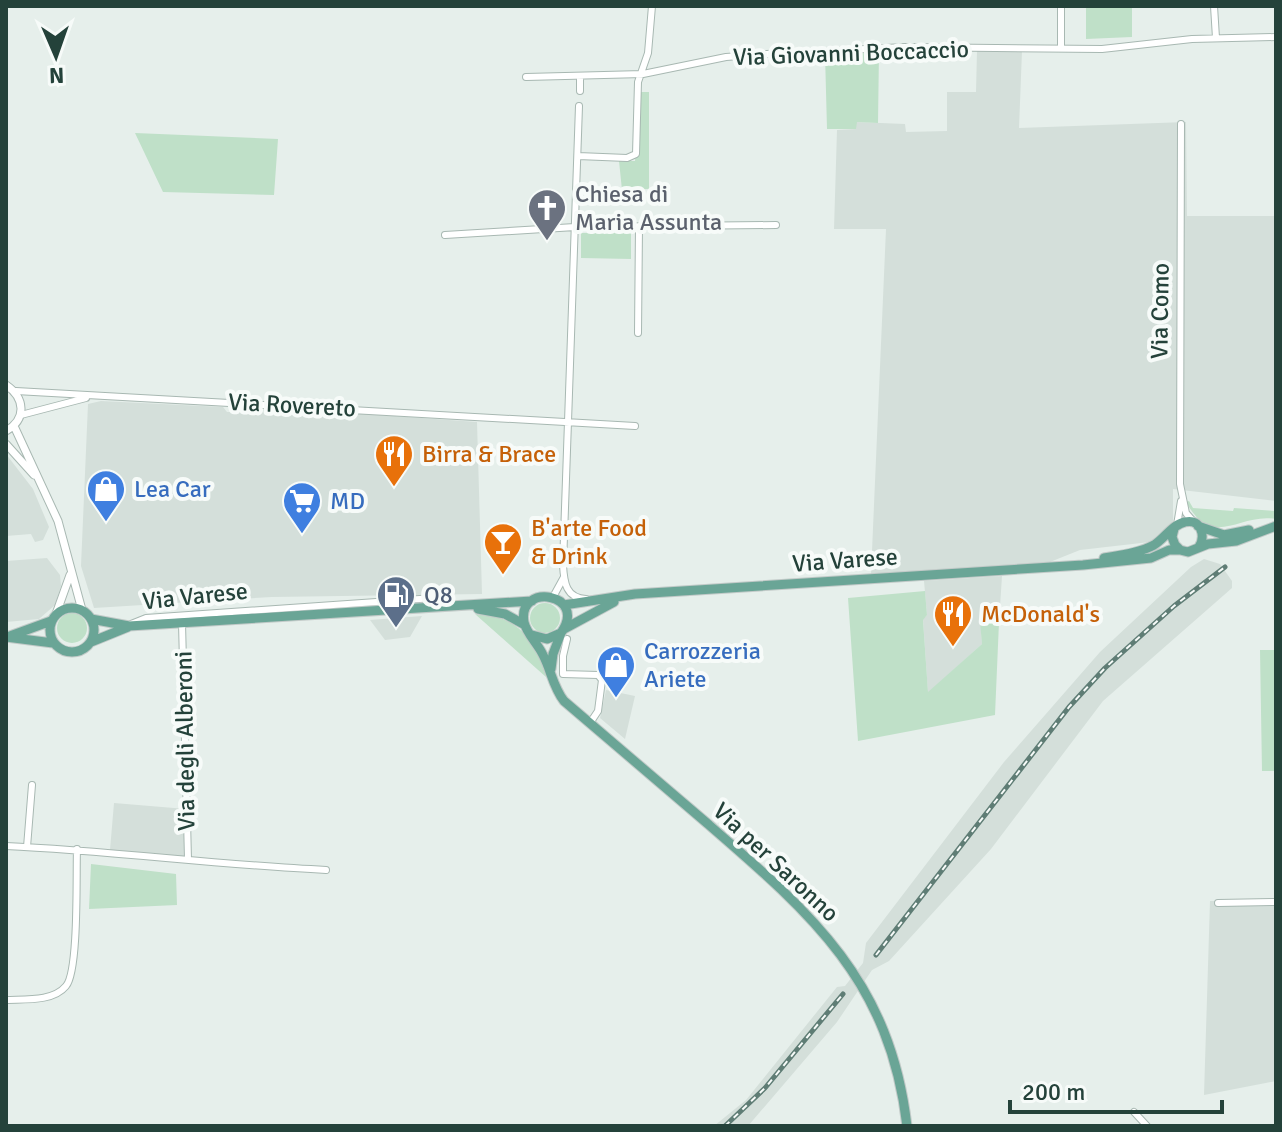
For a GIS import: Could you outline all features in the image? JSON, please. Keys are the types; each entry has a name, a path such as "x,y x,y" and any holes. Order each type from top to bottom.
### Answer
{"main road":[{"path":"1187,521 1224,535 1276,525 1228,543 1214,543 1188,552 1180,550 1173,541 1176,526 1187,521"},
{"path":"1198,525 1203,536 1199,547"},
{"name":"Via Varese","path":"1058,566 1142,550 1163,539 1176,526"},
{"name":"Via Varese","path":"564,605 635,594 1151,558 1169,550 1180,550"},
{"name":"Via Varese","path":"564,634 596,609 635,594"},
{"path":"551,672 553,654 564,634 568,619 564,605 553,597 541,596 532,601 524,612 525,625 532,635 547,639 564,634"},
{"name":"Via Varese","path":"91,619 129,626 532,601"},
{"name":"Via Varese","path":"455,606 505,614 525,625"},
{"path":"7,637 54,618 69,608 82,610 91,619 94,629 91,642 83,649 70,653 59,649 49,631 54,618"},
{"name":"Via Varese","path":"91,642 129,626"},
{"name":"Via per Saronno","path":"532,635 551,672 557,693 754,864 833,943 862,984 887,1037 900,1078 907,1126"},
{"path":"7,637 53,643"}],"street":[{"path":"578,156 635,156 638,82 643,74 650,42 652,6"},
{"path":"1061,6 1061,48"},
{"path":"1214,6 1216,38"},
{"name":"Via Giovanni Boccaccio","path":"526,77 643,74 726,57 767,54 905,47 1113,48 1216,38 1276,37"},
{"path":"580,77 580,91"},
{"path":"579,106 564,577 566,587 573,596 582,600 597,596 605,599"},
{"name":"Via Como","path":"1181,124 1178,426 1182,497 1186,513 1198,525"},
{"path":"445,235 575,227 776,225"},
{"path":"638,333 639,227"},
{"path":"6,385 16,391 22,404 21,415 14,426 6,431"},
{"name":"Via Rovereto","path":"16,391 635,426"},
{"path":"21,415 94,396"},
{"path":"14,426 63,535 82,610"},
{"path":"6,444 40,483"},
{"name":"Via Como","path":"1176,526 1182,497"},
{"path":"54,618 71,572"},
{"path":"553,597 564,577"},
{"name":"Via Varese","path":"129,626 146,618 407,600 441,598 455,606"},
{"name":"Via degli Alberoni","path":"182,623 188,859"},
{"path":"564,634 563,674 598,675 602,680 598,711 590,723"},
{"path":"27,847 32,785"},
{"path":"6,846 326,870"},
{"path":"6,1000 49,996 68,983 73,960 77,849"},
{"path":"1218,903 1276,902"},
{"path":"1134,1112 1147,1126"}],"shaded area":[{"path":"977,51 1022,51 1019,128 1186,122 1187,216 1276,216 1276,501 1173,489 1173,521 1150,542 1080,550 1050,562 871,574 886,229 834,229 837,130 856,129 856,122 905,124 906,132 947,131 947,92 976,92"},
{"path":"101,401 223,407 227,412 239,412 243,407 282,408 477,422 482,594 272,597 94,608 81,566 88,404"},
{"path":"6,454 33,489 49,527 43,540 35,542 31,534 6,536"},
{"path":"47,558 60,575 61,586 55,605 39,619 6,622 6,561"},
{"path":"1204,559 1220,564 1232,581 1232,588 1103,701 991,849 889,961 872,970 837,1022 748,1126 714,1126 746,1100 837,987 845,986 863,963 866,943 1004,762 1100,652 1191,567"},
{"path":"1002,576 999,622 981,623 982,644 928,693 924,581"},
{"name":"Q8","path":"422,616 410,637 385,640 370,620"},
{"path":"606,690 635,696 625,739 600,718"},
{"path":"114,803 186,809 186,857 110,850"},
{"path":"1276,900 1276,1081 1204,1095 1210,901"}],"green space":[{"path":"1086,6 1132,6 1132,37 1086,39"},
{"path":"879,51 878,123 857,122 856,129 827,129 825,54"},
{"path":"640,92 649,92 649,189 622,190 619,161 635,161"},
{"path":"135,133 278,139 274,195 163,192"},
{"path":"581,233 631,233 631,259 581,258"},
{"path":"1189,501 1193,508 1233,511 1234,508 1276,509 1276,519 1263,518 1217,527 1196,517 1186,502"},
{"path":"925,591 927,615 923,620 928,692 982,644 980,622 999,622 995,715 858,741 848,598"},
{"path":"545,603 551,604 559,612 559,624 551,632 545,633 539,632 531,624 530,618 531,612 539,604"},
{"path":"72,613 83,617 87,628 83,639 72,643 61,639 57,628 61,617"},
{"path":"475,614 503,619 522,631 538,652 546,677"},
{"path":"1260,650 1276,650 1276,771 1262,771"},
{"path":"91,864 176,874 177,905 89,909"}],"railway":[{"path":"876,955 1069,707 1105,668 1174,606 1225,567"},
{"path":"725,1126 765,1088 843,994"}],"place":[{"name":"Chiesa di Maria Assunta","path":"547,242"},
{"name":"Birra & Brace","path":"394,488"},
{"name":"Lea Car","path":"106,523"},
{"name":"MD","path":"302,535"},
{"name":"B'arte Food & Drink","path":"503,576"},
{"name":"Q8","path":"396,629"},
{"name":"McDonald's","path":"953,648"},
{"name":"Carrozzeria Ariete","path":"616,699"}]}
